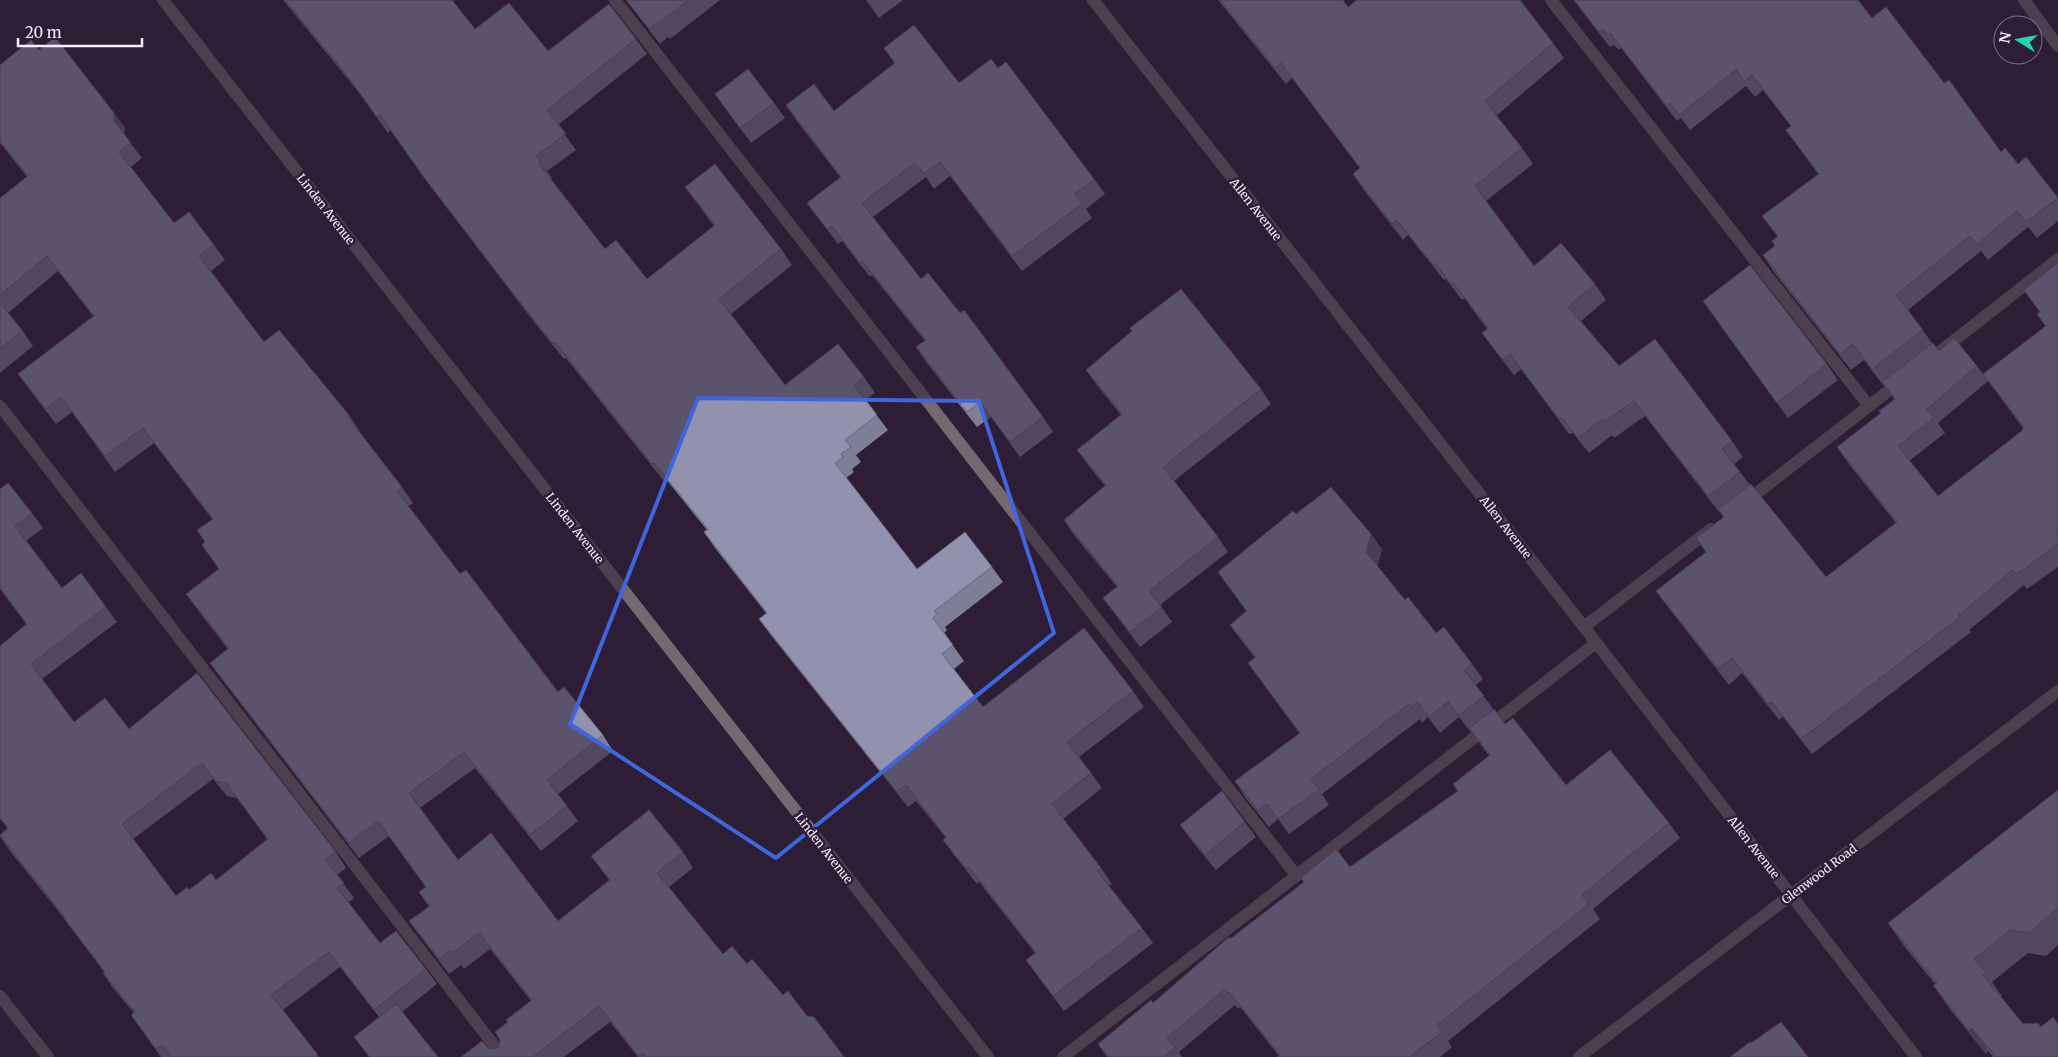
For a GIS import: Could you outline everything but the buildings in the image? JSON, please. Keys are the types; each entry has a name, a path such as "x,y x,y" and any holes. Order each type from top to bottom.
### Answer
{"street":[{"name":"Linden Avenue","path":"163,0 988,1057"},
{"path":"615,0 1296,875"},
{"name":"Allen Avenue","path":"1093,0 1596,642 1916,1057"},
{"path":"1551,0 1869,406"},
{"path":"2024,0 2058,46"},
{"path":"1932,357 2058,259"},
{"path":"1584,627 1909,376"},
{"path":"0,406 503,1057"},
{"path":"1063,1057 1596,642"},
{"name":"Glenwood Road","path":"1579,1057 2058,691"},
{"path":"0,996 48,1057"}],"highlighted area":[{"path":"698,398 979,401 1054,633 776,858 570,724"}]}
